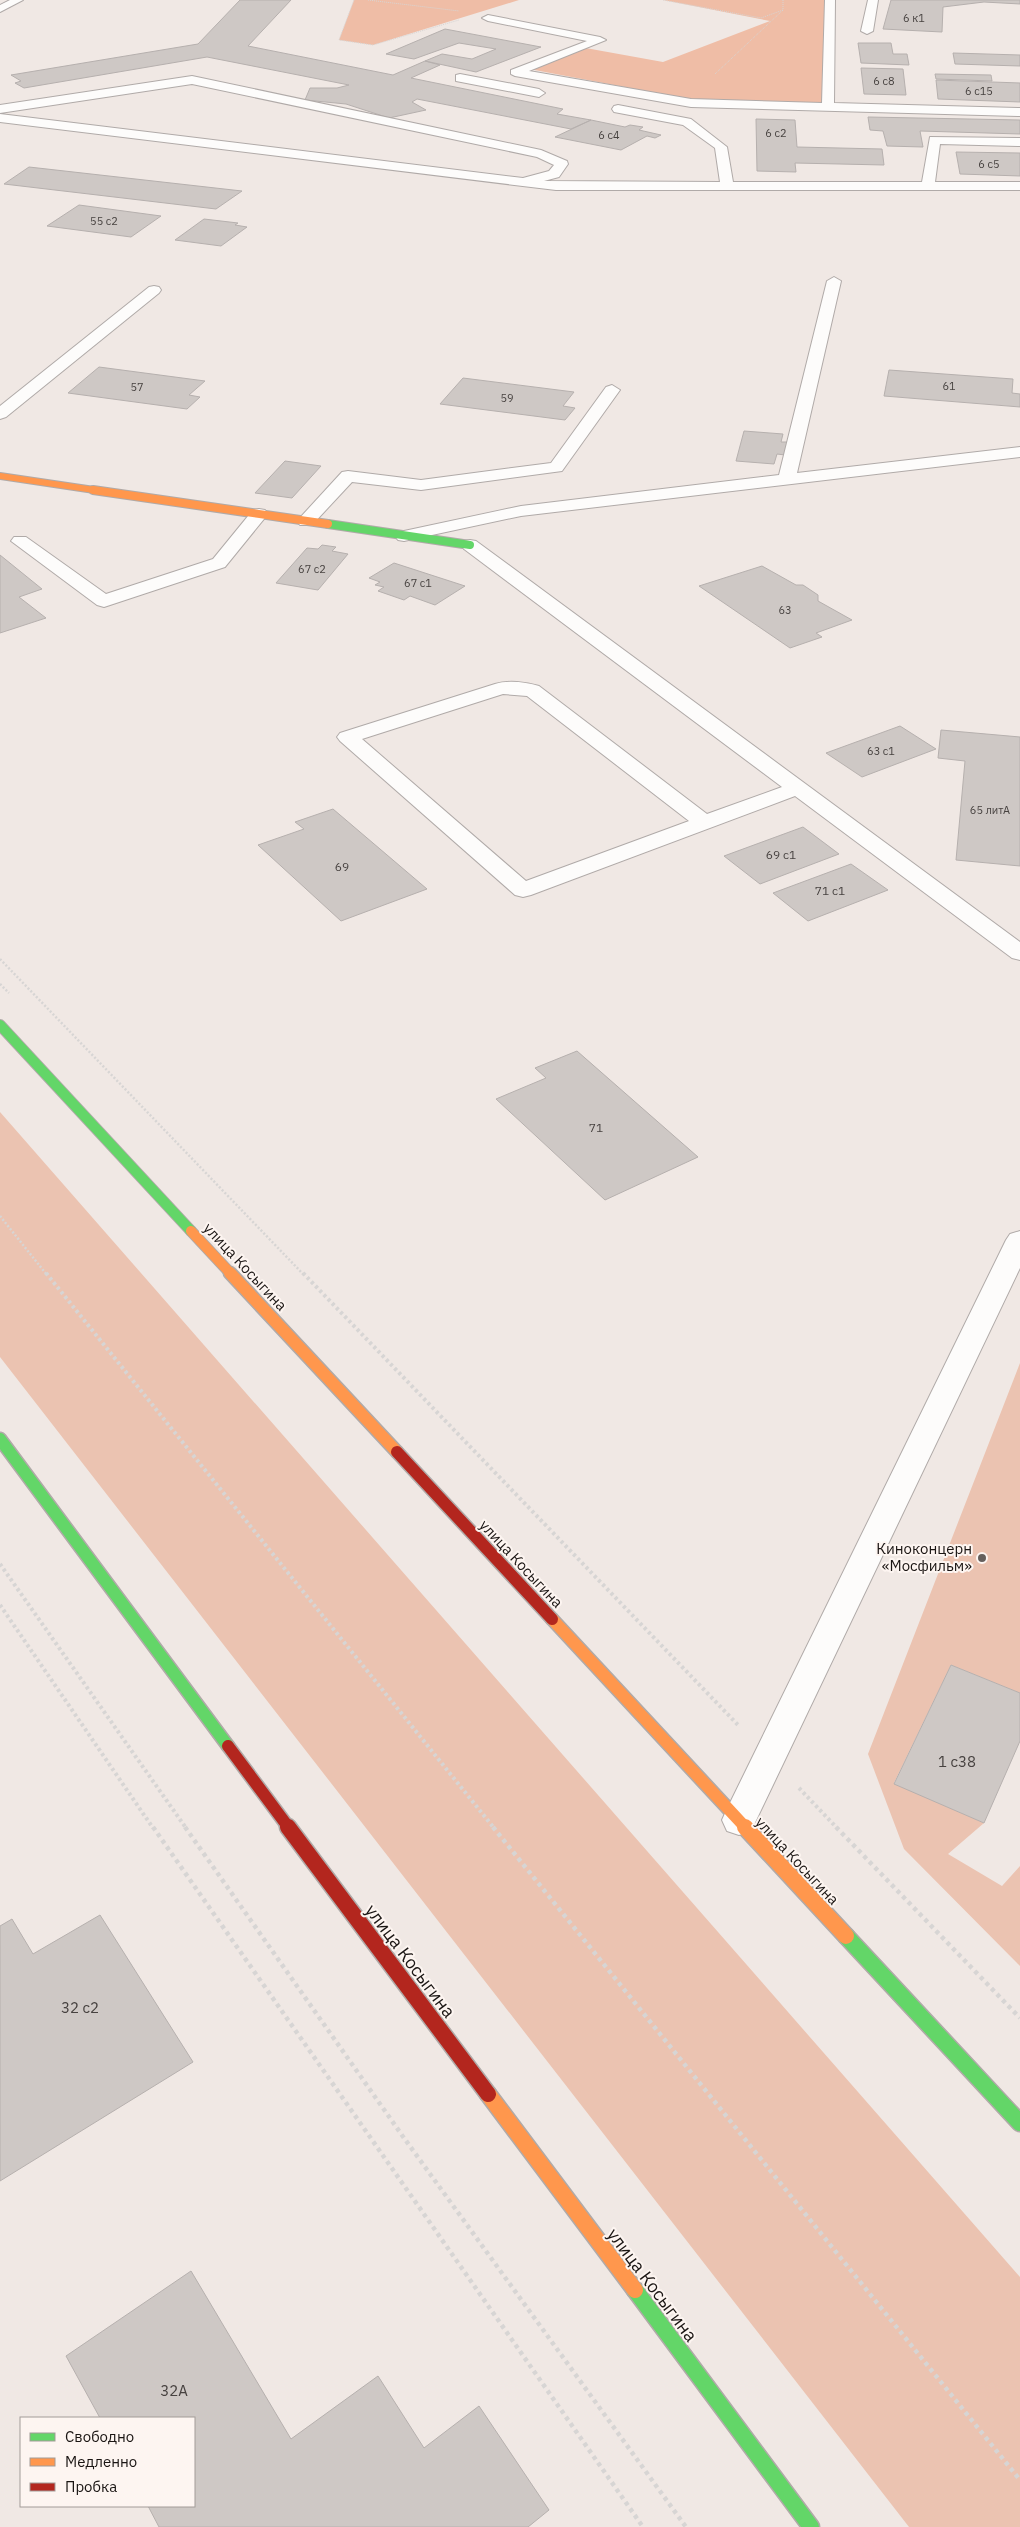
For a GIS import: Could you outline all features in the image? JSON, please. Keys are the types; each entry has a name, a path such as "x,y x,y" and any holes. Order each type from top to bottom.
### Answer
{"main road":[{"path":"0,476 470,545"},
{"name":"улица Косыгина","path":"0,1025 1020,2123"},
{"name":"улица Косыгина","path":"0,1439 811,2527"}],"lane":[{"path":"0,9 18,0"},
{"path":"828,107 830,0"},
{"path":"866,30 873,0"},
{"path":"488,18 600,40 515,72 691,103 1020,112"},
{"path":"460,78 554,96"},
{"path":"0,109 192,80 541,154 562,164 554,174 524,182"},
{"path":"602,106 687,122 721,147 727,185"},
{"path":"0,118 556,186 928,184 1020,186"},
{"path":"928,184 934,140 1020,142"},
{"path":"482,142 486,155"},
{"path":"427,170 465,166 472,162"},
{"path":"787,479 834,281"},
{"path":"0,414 154,290"},
{"path":"306,521 348,476 421,485 556,467 612,390"},
{"path":"404,536 521,511 1020,452"},
{"path":"20,541 104,601 219,563 258,514"},
{"path":"470,545 1020,953"},
{"path":"706,823 532,690 502,688 347,737 523,890 706,823 798,788"},
{"path":"739,1820 1020,1240"}],"path":[{"path":"354,0 339,40 373,45 463,19"},
{"path":"368,0 462,11"},
{"path":"663,0 761,18 783,10"},
{"path":"721,77 712,77 783,10 783,0"},
{"path":"0,959 1020,2018"},
{"path":"0,1216 1020,2480"},
{"path":"0,1564 399,2130 686,2527"},
{"path":"0,1605 223,1929 643,2527"}],"shaded area":[{"path":"354,0 519,0 373,45 339,40"},
{"path":"663,0 830,0 828,103 688,99 524,68 580,47 663,62 770,21"},
{"path":"0,1112 1020,2277 1020,2527 909,2527 0,1357"},
{"name":"Киноконцерн «Мосфильм»","path":"1020,1363 1020,1693 951,1665 894,1783 984,1823 948,1854 1002,1886 1020,1866 1020,1966 904,1849 868,1754"}],"building":[{"path":"240,0 291,0 248,46 393,75 425,61 440,65 411,78 563,109 557,114 591,120 571,129 417,99 412,102 426,110 389,118 346,104 305,100 310,88 337,88 349,85 207,57 24,88 15,83 21,81 11,75 198,44"},
{"path":"891,0 1020,0 1020,4 984,2 943,7 942,32 883,29"},
{"path":"445,29 541,47 476,72 425,61 442,54 472,59 496,49 459,43 414,59 386,54"},
{"path":"858,43 891,43 893,54 907,54 909,65 861,63"},
{"path":"953,53 1020,55 1020,66 955,64"},
{"path":"861,68 903,69 906,95 864,94"},
{"path":"935,74 991,75 992,81 936,79"},
{"path":"936,80 1020,83 1020,102 938,99"},
{"path":"868,117 1020,120 1020,134 920,131 923,147 887,146 883,131 870,130"},
{"path":"756,119 795,120 797,147 882,149 884,165 795,163 796,172 757,171"},
{"path":"591,120 625,127 630,125 643,127 639,130 661,135 655,138 647,136 621,150 555,137"},
{"path":"956,152 1020,153 1020,176 960,174"},
{"path":"29,167 242,191 216,209 4,184"},
{"path":"79,205 161,216 131,237 47,226"},
{"path":"204,219 238,223 235,225 247,227 221,246 175,240"},
{"path":"99,367 205,381 189,395 200,397 187,409 68,393"},
{"path":"889,370 1013,379 1012,393 1020,394 1020,407 884,396"},
{"path":"463,378 574,392 563,406 575,408 565,420 440,404"},
{"path":"744,431 783,434 781,442 788,442 785,455 777,454 774,464 736,461"},
{"path":"285,461 321,466 292,498 255,493"},
{"path":"322,545 336,547 332,551 348,554 318,590 276,583 307,548 318,549"},
{"path":"0,555 42,589 19,597 46,618 0,633"},
{"path":"394,563 465,586 435,605 410,596 404,600 378,591 384,587 375,585 380,582 369,578"},
{"path":"762,566 796,585 803,585 818,595 818,601 852,620 816,633 822,637 790,648 699,586"},
{"path":"900,726 936,749 862,777 826,753"},
{"path":"941,730 1020,737 1020,866 956,860 965,761 938,758"},
{"path":"333,809 427,889 341,921 258,845 304,829 295,822"},
{"path":"803,827 839,854 760,884 724,856"},
{"path":"851,864 888,890 808,921 773,893"},
{"path":"577,1051 698,1157 605,1200 496,1099 546,1078 535,1068"},
{"path":"951,1665 1020,1693 1020,1741 984,1823 894,1784"},
{"path":"100,1915 193,2062 0,2181 0,1926 12,1919 33,1954"},
{"path":"191,2271 291,2439 378,2376 424,2448 479,2406 549,2510 528,2527 159,2527 149,2507 195,2507 195,2417 99,2417 66,2356"}],"traffic: fast":[{"path":"328,524 470,545"},
{"path":"0,1025 191,1231"},
{"path":"0,1439 228,1746"},
{"path":"846,1936 1020,2123"},
{"path":"635,2290 811,2527"}],"traffic: slow":[{"path":"0,476 328,524"},
{"path":"191,1231 397,1452"},
{"path":"552,1619 846,1936"},
{"path":"488,2094 635,2290"}],"traffic: jam":[{"path":"397,1452 552,1619"},
{"path":"228,1746 488,2094"}],"place":[{"name":"Киноконцерн «Мосфильм»","path":"982,1558"}]}
